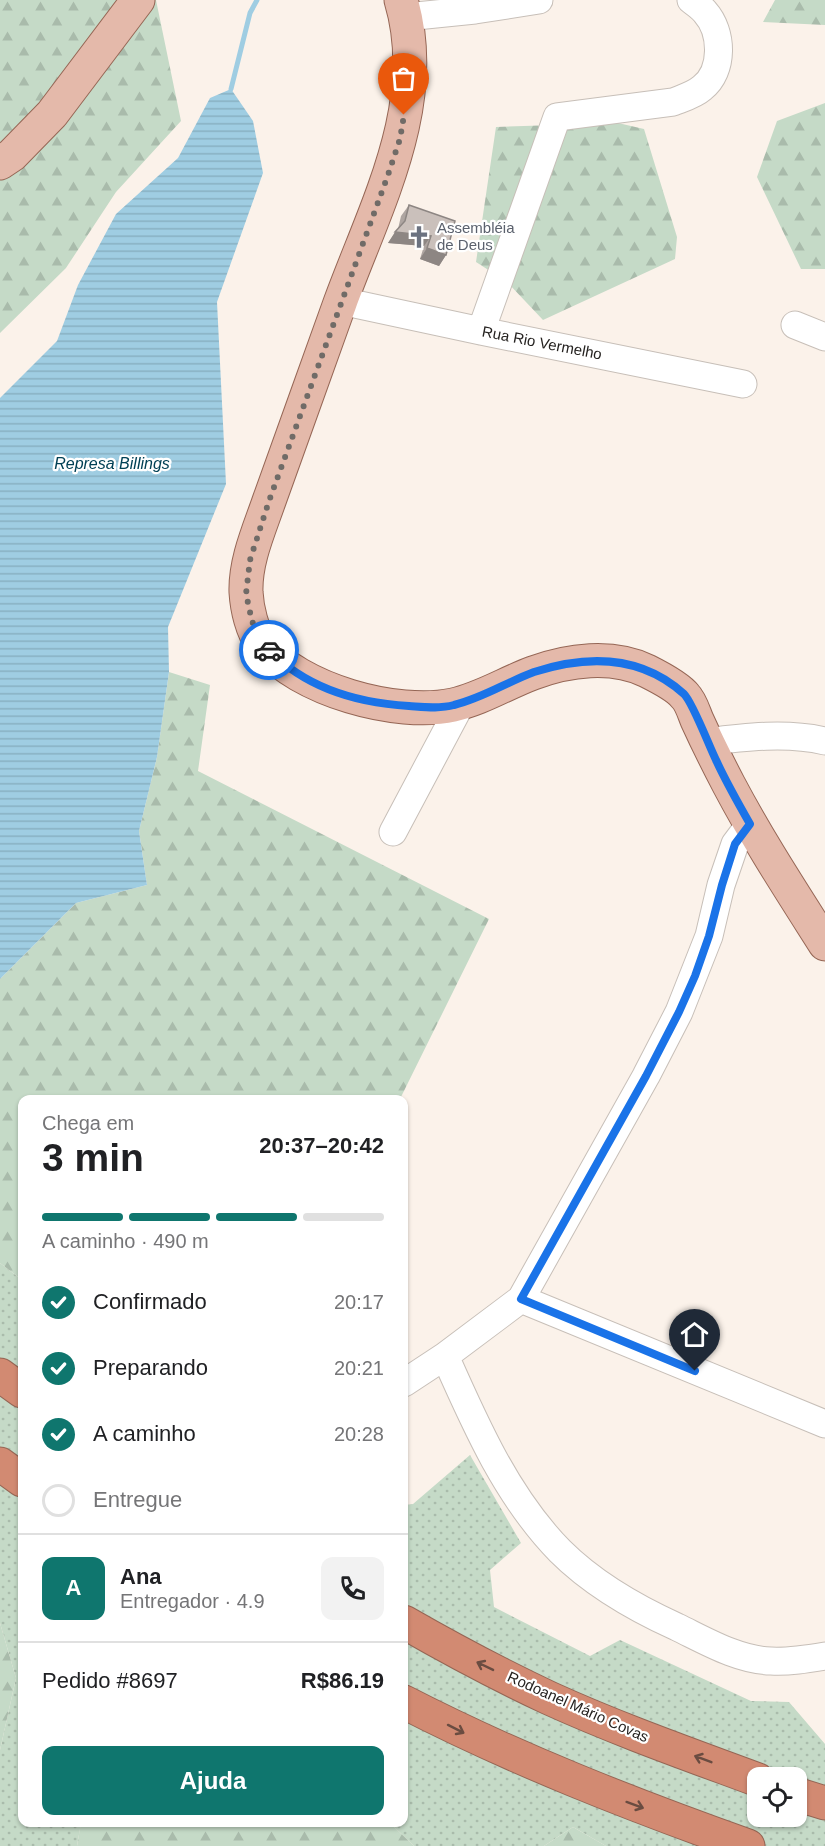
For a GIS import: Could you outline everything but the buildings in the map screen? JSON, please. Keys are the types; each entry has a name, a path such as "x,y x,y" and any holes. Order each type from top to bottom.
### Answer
{"highway":[{"path":"0,1375 18,1388"},
{"path":"0,1464 18,1477"},
{"name":"Rodoanel Mário Covas","path":"408,1624 461,1654 550,1698 638,1735 747,1776"},
{"path":"408,1704 466,1734 595,1790 748,1846"},
{"path":"807,1797 825,1803"}],"main road":[{"path":"0,163 12,155 52,114 138,0"},
{"path":"404,8 411,49 411,69 400,139 269,501 250,560 246,594 252,621 261,643 279,661 307,680 329,690 364,701 428,708 478,698 533,673 557,666 580,662 614,661 646,670 686,696 750,824 825,944"}],"street":[{"path":"404,8 475,10 539,0"},
{"path":"481,331 557,117 673,102 688,97 708,83 718,61 715,29 706,12 691,0"},
{"name":"Rua Rio Vermelho","path":"341,301 743,384"},
{"path":"795,325 825,337"},
{"path":"393,832 462,702"},
{"path":"707,741 743,737 809,737 825,741"},
{"path":"408,1380 445,1356 521,1299 646,1076 679,1012 709,936 735,844 750,824"},
{"path":"521,1299 825,1424"},
{"path":"445,1356 471,1416 509,1485 549,1538 596,1581 634,1606 731,1652 751,1659 770,1662 825,1656"}],"green space":[{"path":"0,0 156,0 181,121 116,192 66,268 0,333"},
{"path":"775,0 825,0 825,25 763,22"},
{"path":"825,103 825,269 801,269 757,177 777,121"},
{"path":"618,123 644,129 677,237 675,259 543,320 507,282 476,262 496,127"},
{"path":"169,672 210,685 198,771 489,919 402,1095 18,1095 18,1277 0,1263 0,979 76,903 147,885 139,831 157,757"},
{"path":"0,1263 18,1277 18,1827 80,1827 77,1846 0,1846 0,1750 16,1678 0,1623"},
{"path":"470,1455 521,1543 490,1570 494,1607 590,1656 620,1640 751,1701 789,1702 825,1744 825,1846 606,1846 573,1827 544,1846 414,1846 394,1827 408,1827 408,1505 413,1504"},
{"path":"0,1623 16,1678 0,1750"},
{"path":"80,1827 394,1827 414,1846 77,1846"},
{"path":"573,1827 606,1846 544,1846"}],"water":[{"name":"Represa Billings","path":"231,89 253,121 263,173 217,302 226,484 168,627 169,672 157,757 139,831 147,885 76,903 0,979 0,398 57,341 78,285 116,214 178,158 210,98"}],"waterway":[{"path":"231,89 250,13 257,0"}],"way so far":[{"path":"269,650 261,643 252,621 246,594 250,560 269,501 388,175 400,139 404,115"}],"place":[{"name":"Assembléia de Deus","path":"419,237"}],"route":[{"path":"269,650 279,661 307,680 329,690 364,701 393,705 428,708 452,705 478,698 533,673 580,662 614,661 646,670 686,696 750,824 735,844 709,936 679,1012 646,1076 521,1299 695,1371"}]}
